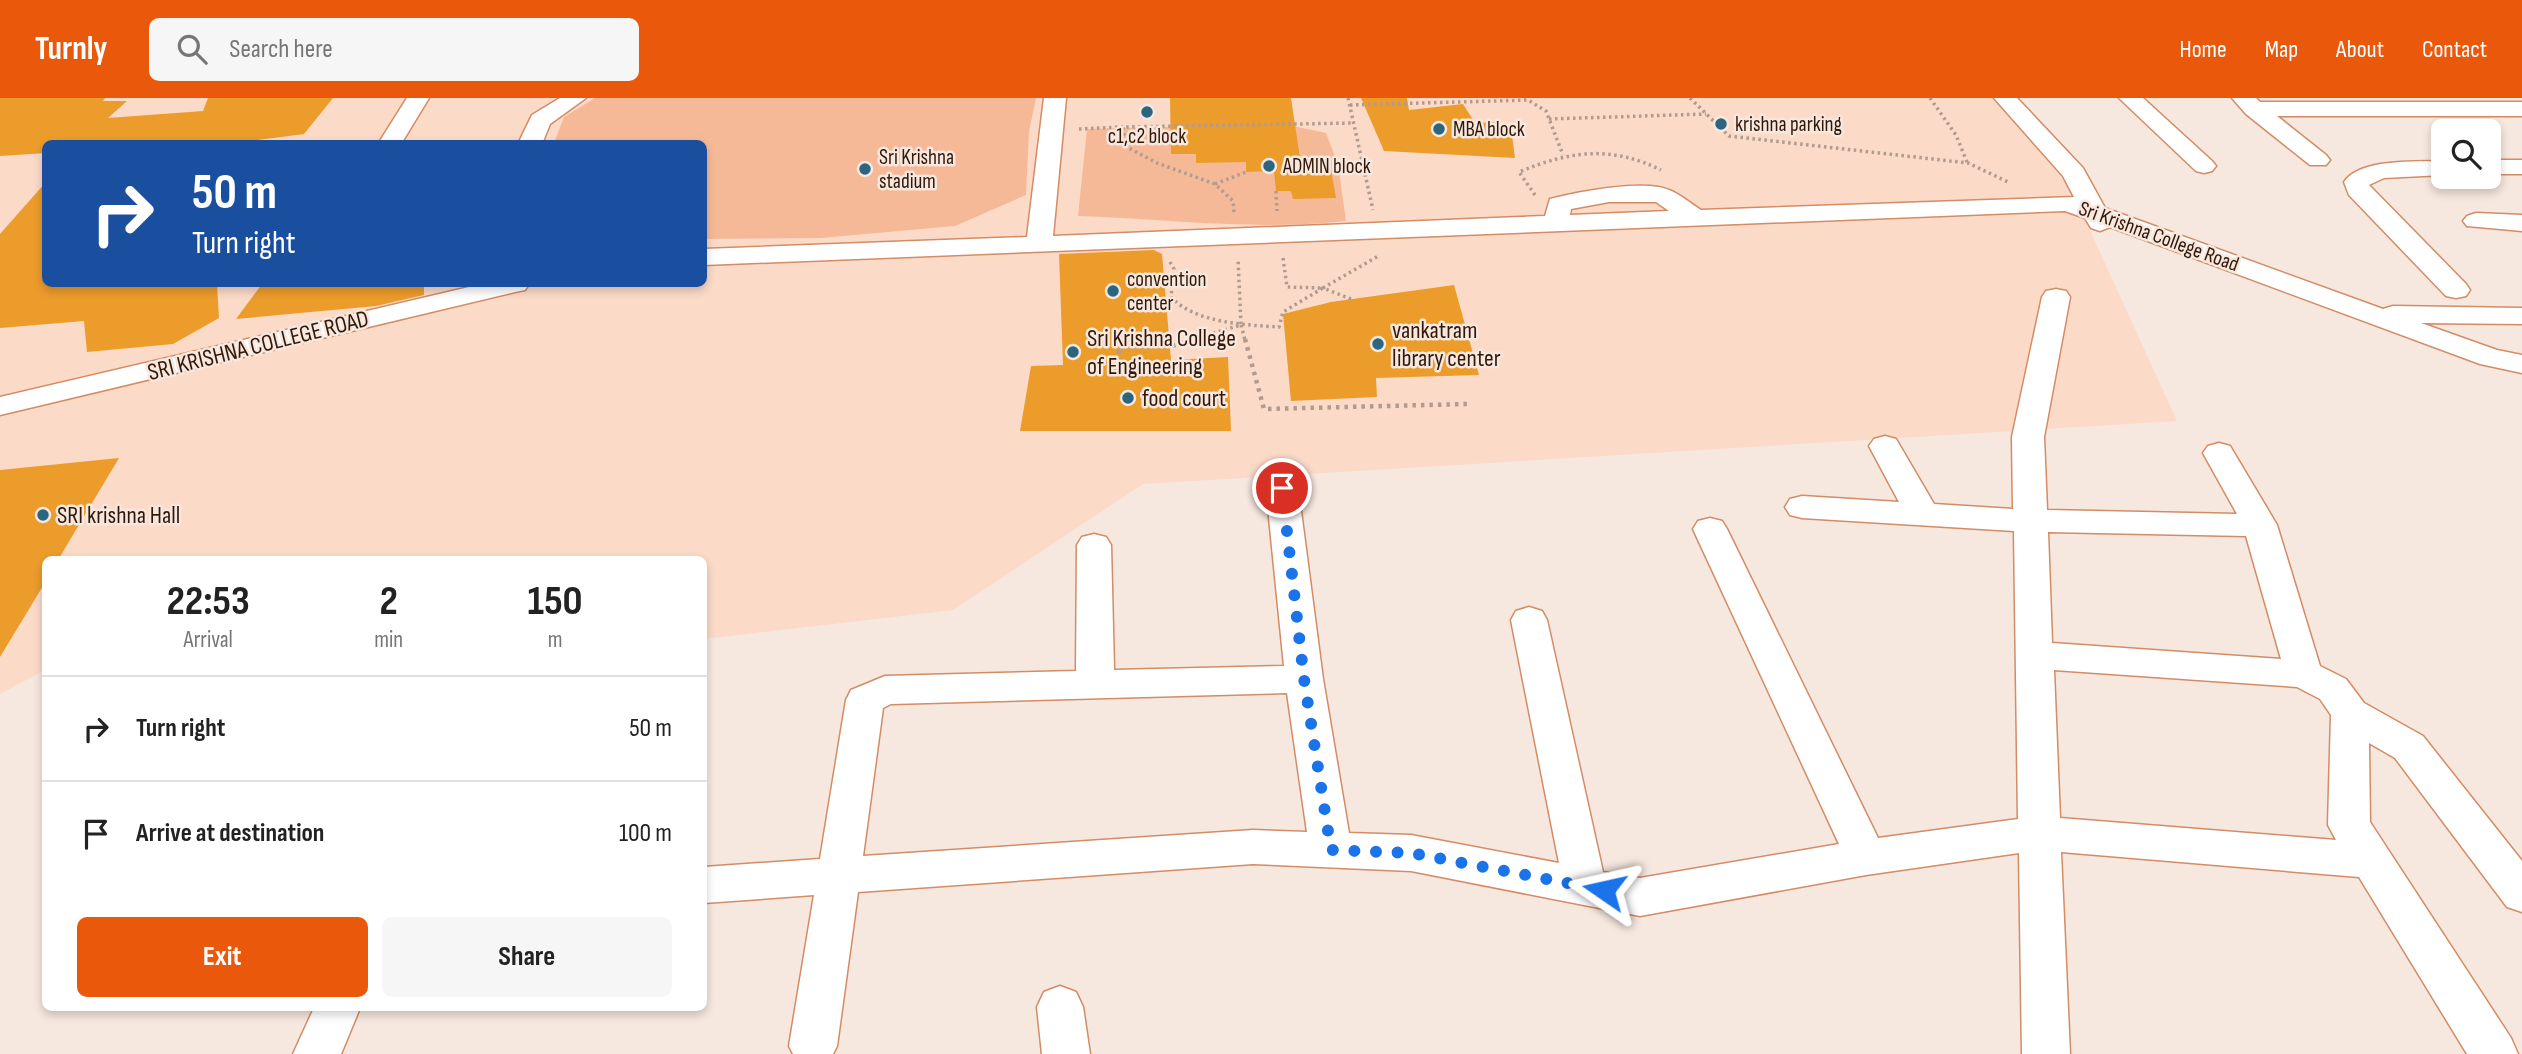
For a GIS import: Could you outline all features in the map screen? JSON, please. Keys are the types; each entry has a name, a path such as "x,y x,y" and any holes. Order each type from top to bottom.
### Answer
{"street":[{"path":"392,140 418,98"},
{"path":"555,98 574,98"},
{"path":"532,140 540,120 574,98"},
{"path":"1039,244 1055,98"},
{"path":"2005,98 2074,173 2097,219"},
{"path":"2130,98 2204,166"},
{"path":"2249,103 2522,108"},
{"path":"2249,103 2318,160"},
{"path":"2501,167 2522,167"},
{"path":"2431,169 2380,171 2361,177 2356,182 2358,190 2456,290"},
{"path":"2053,204 2485,368 2522,375"},
{"name":"Sri Krishna College Road","path":"707,257 2053,204"},
{"name":"Sri Krishna College Road","path":"2097,219 2490,358 2522,363"},
{"path":"2476,222 2522,223"},
{"name":"SRI KRISHNA COLLEGE ROAD","path":"0,406 503,287"},
{"path":"2046,1054 2028,437 2056,297"},
{"path":"2371,314 2472,313 2522,316"},
{"path":"1885,446 1923,515"},
{"path":"2219,453 2260,525 2304,674"},
{"path":"1282,488 1304,679 1331,850"},
{"path":"1802,507 2029,521 2260,525"},
{"path":"1710,529 1866,857"},
{"path":"1094,545 1095,684"},
{"path":"1530,620 1585,886"},
{"path":"2033,655 2304,674 2333,688 2350,713 2409,747 2522,894"},
{"path":"813,1046 865,701 873,695 885,690 1304,679"},
{"path":"2350,713 2349,825 2494,1054"},
{"path":"707,884 1253,847 1411,853 1640,897 1866,857 2039,833 2371,860"},
{"path":"1060,1007 1066,1054"},
{"path":"317,1054 336,1011"}],"path":[{"path":"1163,262 1172,262 1171,297 1182,309 1241,326 1279,327 1283,312 1381,254 1348,98"},
{"path":"1449,98 1450,105"},
{"path":"1690,98 1729,136 1968,163 2053,204"},
{"path":"1930,98 1956,135 1968,163"},
{"path":"1350,105 1450,105 1528,100 1546,111 1563,155 1519,172 1556,225"},
{"path":"1549,119 1706,114"},
{"path":"1051,130 1354,123"},
{"path":"1123,127 1125,146 1157,163 1215,184 1233,201 1241,326 1264,409 1467,404"},
{"path":"1215,184 1246,172"},
{"path":"1279,235 1287,287 1323,288 1351,299"},
{"path":"1119,362 1119,347 1171,345 1241,326"}],"shaded area":[{"name":"Sri Krishna College of Engineering","path":"0,98 1997,98 2072,191 2177,421 1143,484 953,610 707,639 707,556 42,556 42,672 0,694"},
{"name":"Sri Krishna stadium","path":"595,98 1036,98 1029,132 1026,195 955,226 821,238 707,239 707,140 555,140 564,117"},
{"path":"1284,124 1326,133 1338,164 1346,221 1245,225 1078,216 1087,129"}],"building":[{"path":"0,98 105,98 103,101 127,101 108,118 203,111 208,98 333,98 304,134 258,140 42,140 42,153 0,156"},
{"path":"1170,98 1291,98 1300,158 1329,158 1336,198 1293,199 1291,191 1276,191 1274,171 1246,172 1246,162 1196,163 1196,154 1171,154"},
{"name":"MBA block","path":"1361,98 1407,98 1409,110 1463,104 1475,123 1495,122 1512,135 1515,158 1384,151"},
{"path":"42,187 42,287 217,287 219,318 173,344 87,352 84,321 0,328 0,234"},
{"path":"1154,250 1162,254 1171,360 1228,357 1231,431 1020,431 1031,366 1063,365 1059,254"},
{"name":"vankatram library center","path":"1454,285 1479,375 1376,378 1377,397 1291,401 1283,314 1331,302"},
{"path":"260,287 424,287 424,295 376,306 236,319"},
{"name":"SRI krishna Hall","path":"119,458 60,556 42,556 42,588 0,657 0,470"}],"place":[{"name":"c1,c2 block","path":"1147,112"},
{"name":"krishna parking","path":"1721,124"},
{"name":"MBA block","path":"1439,129"},
{"name":"ADMIN block","path":"1269,166"},
{"name":"Sri Krishna stadium","path":"865,169"},
{"name":"convention center","path":"1113,291"},
{"name":"vankatram library center","path":"1378,344"},
{"name":"Sri Krishna College of Engineering","path":"1073,352"},
{"name":"food court","path":"1128,398"},
{"name":"SRI krishna Hall","path":"43,515"}],"route":[{"path":"1282,488 1304,679 1331,850 1411,853 1604,890"}]}
